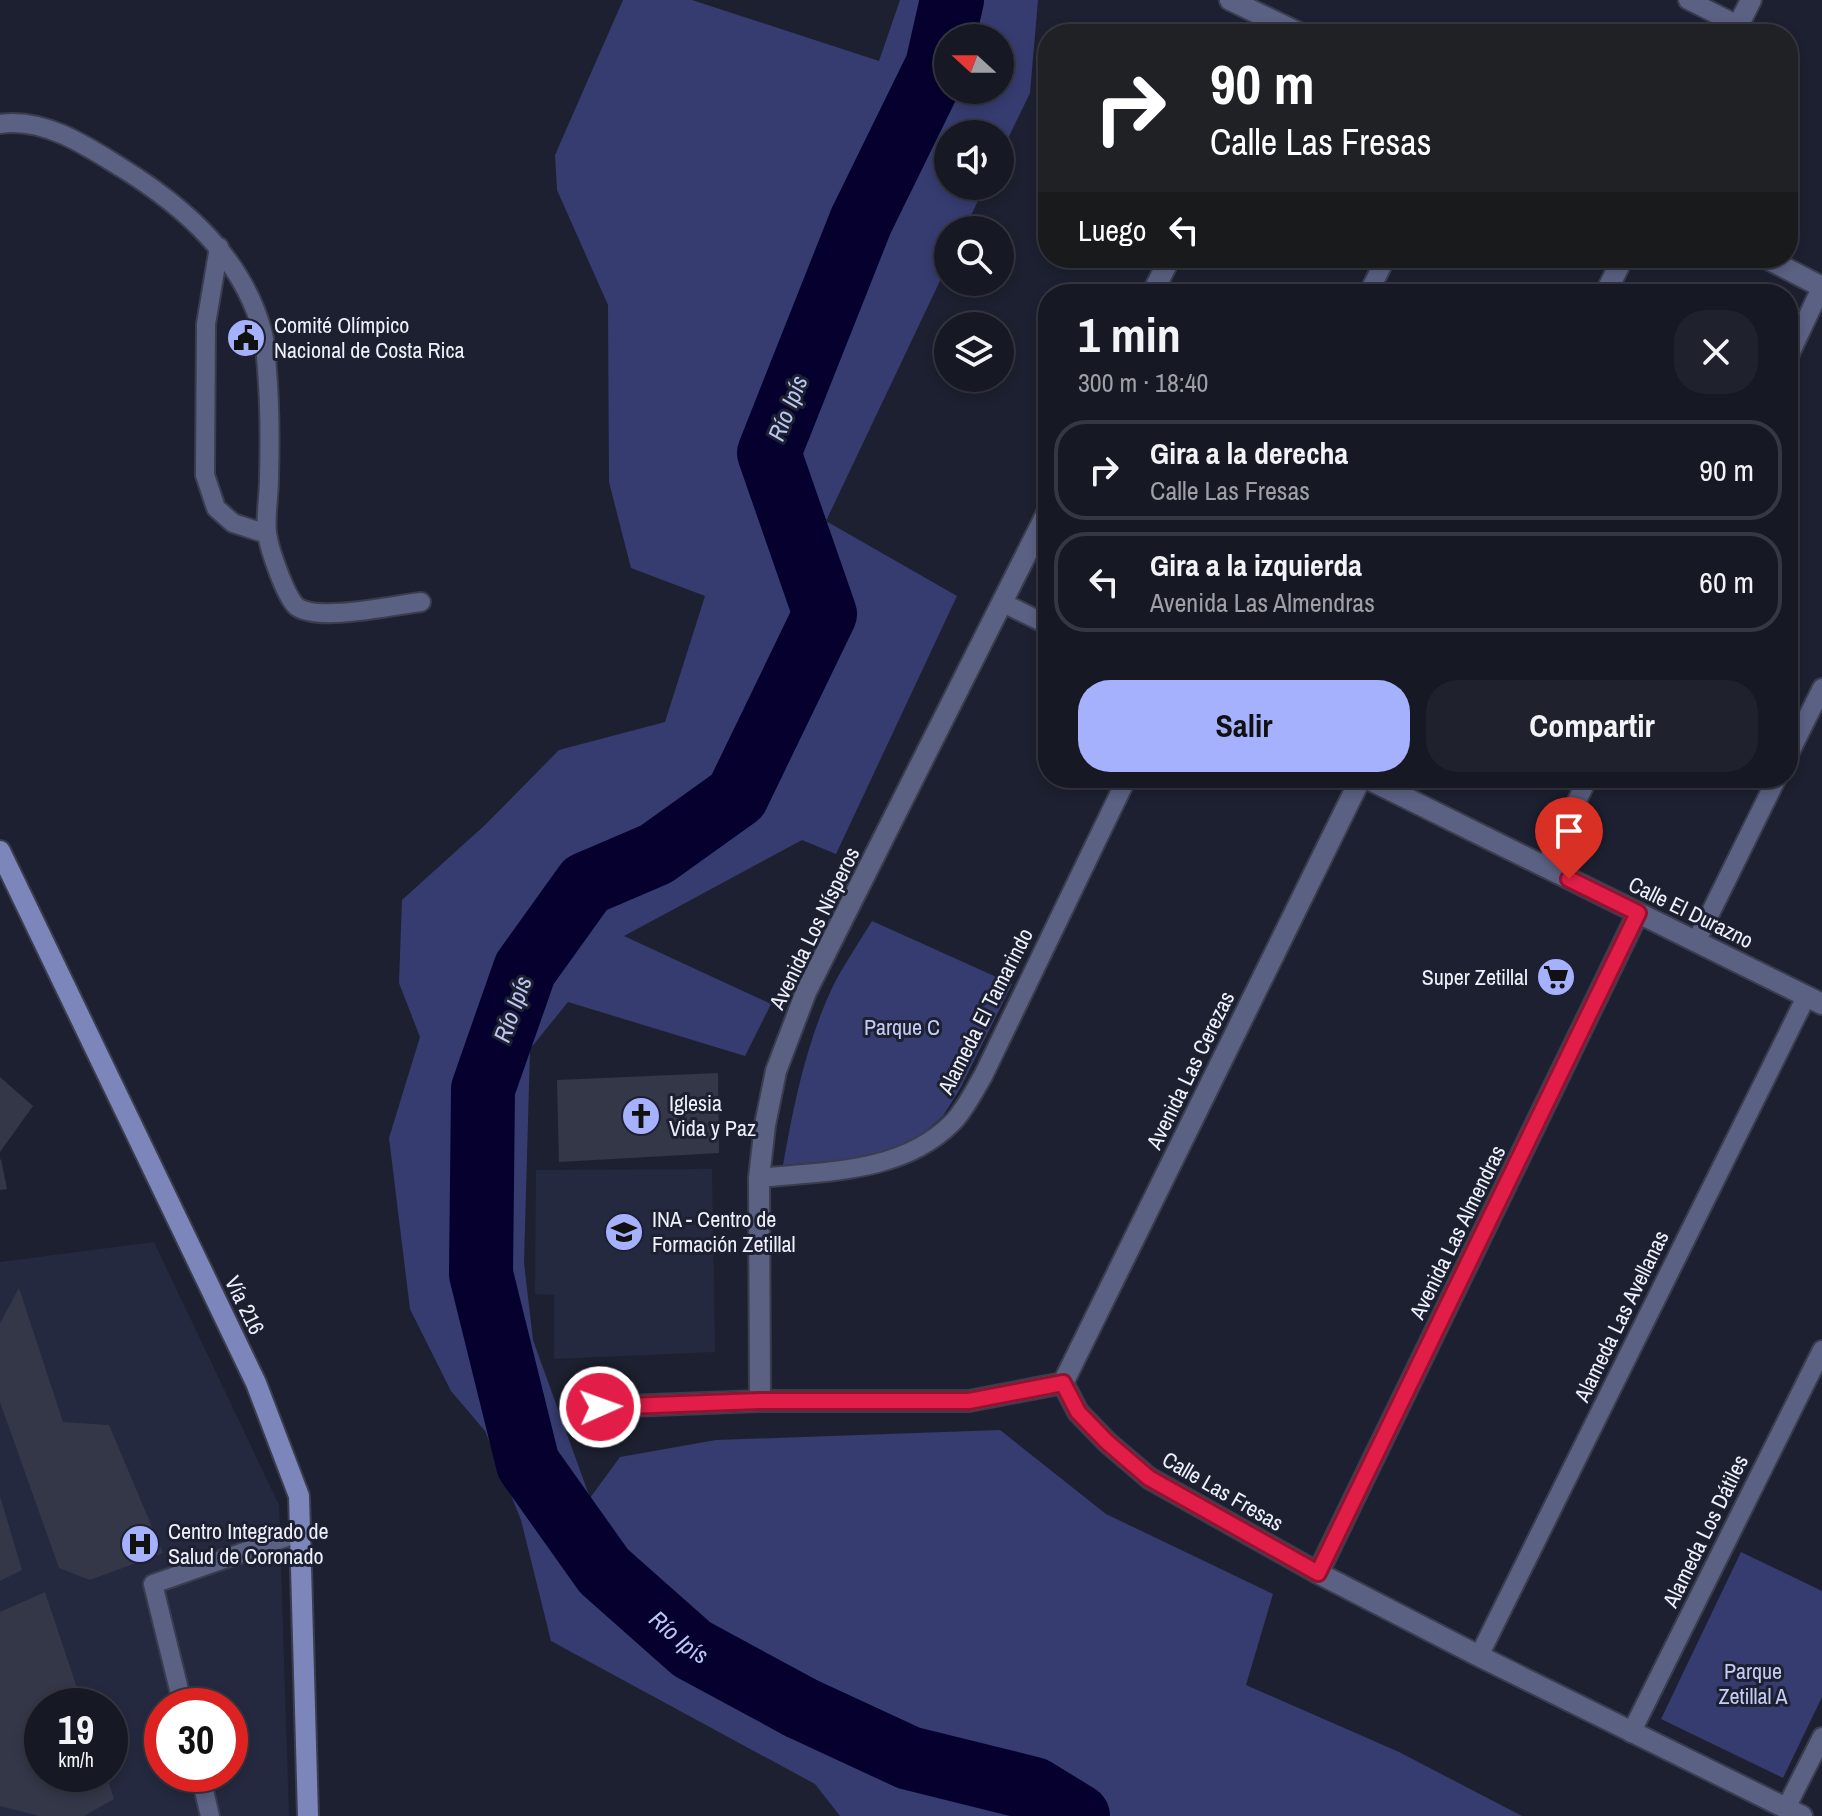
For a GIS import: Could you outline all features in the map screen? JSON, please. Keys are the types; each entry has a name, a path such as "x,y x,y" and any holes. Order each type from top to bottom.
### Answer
{"main road":[{"name":"Vía 216","path":"0,851 256,1383 299,1496 308,1816"}],"street":[{"path":"1230,0 1274,24"},
{"path":"1739,24 1751,0"},
{"path":"1785,268 1822,287"},
{"name":"Avenida Los Nísperos","path":"760,1401 759,1178 776,1071 806,992 1038,531"},
{"name":"Avenida Las Cerezas","path":"1063,1383 1358,788"},
{"name":"Calle El Durazno","path":"1383,788 1814,1000"},
{"name":"Avenida Las Almendras","path":"1318,1573 1638,913"},
{"path":"600,1407 760,1401 969,1401 1063,1383"},
{"name":"Calle Las Fresas","path":"1063,1383 1078,1412 1149,1478 1318,1573 1631,1733 1794,1812"}],"lane":[{"path":"1688,0 1728,24"},
{"path":"0,124 14,122 53,130 104,156 158,190 190,216 219,247 250,299 264,336 269,404 267,534 285,588 297,606 312,613 421,602"},
{"path":"219,247 206,324 205,475 216,508 233,523 267,534"},
{"path":"1798,337 1822,287"},
{"path":"1003,603 1038,620"},
{"path":"1798,736 1822,688"},
{"name":"Alameda El Tamarindo","path":"759,1178 885,1163 929,1143 955,1121 983,1076 1122,788"},
{"path":"1545,867 1583,788"},
{"path":"1696,942 1772,788"},
{"name":"Alameda Las Avellanas","path":"1479,1656 1814,1000"},
{"name":"Alameda Los Dátiles","path":"1631,1733 1822,1350"},
{"path":"179,1688 153,1584 301,1532"},
{"path":"1794,1812 1822,1737"},
{"path":"204,1792 210,1816"}],"shaded area":[{"name":"INA - Centro de Formación Zetillal","path":"712,1169 715,1352 554,1359 554,1295 535,1294 536,1170"},
{"name":"Centro Integrado de Salud de Coronado","path":"154,1242 279,1505 289,1816 0,1816 0,1262"}],"green space":[{"path":"623,0 692,0 879,61 900,0 1038,0 1030,93 1014,126 1014,120 934,120 934,200 978,200 971,216 934,216 934,293 826,521 957,596 836,854 802,840 624,936 771,1004 745,1056 568,1002 530,1049 524,1263 533,1340 590,1498 620,1457 716,1440 1000,1430 1106,1514 1273,1594 1246,1685 1399,1752 1522,1816 840,1816 815,1784 551,1641 521,1520 485,1431 451,1391 410,1309 389,1138 420,1037 399,983 402,900 485,825 559,750 665,722 705,596 631,568 609,482 608,305 557,190 555,155"},
{"name":"Parque C","path":"872,921 1012,984 961,1087 943,1116 912,1143 869,1158 783,1165 797,1095 817,1025 836,980"},
{"name":"Parque Zetillal A","path":"1741,1552 1822,1591 1822,1697 1783,1778 1661,1719"}],"building":[{"path":"718,1073 719,1153 559,1162 557,1080"},
{"path":"0,1077 33,1106 0,1152"},
{"path":"0,1160 7,1189 0,1190"},
{"path":"19,1288 63,1422 109,1425 163,1553 90,1580 59,1568 0,1402 0,1323"},
{"path":"0,1496 22,1570 0,1581"},
{"path":"45,1592 77,1688 24,1688 24,1792 112,1792 114,1799 84,1816 39,1816 0,1806 0,1612"}],"waterway":[{"name":"Río Ipís","path":"952,0 937,66 861,221 769,453 825,614 737,796 656,854 586,884 525,969 483,1089 481,1274 528,1464 604,1571 692,1649 801,1708 909,1758 1034,1789 1078,1816"}],"place":[{"name":"Comité Olímpico Nacional de Costa Rica","path":"246,338"},
{"name":"Super Zetillal","path":"1556,977"},
{"name":"Iglesia Vida y Paz","path":"641,1116"},
{"name":"INA - Centro de Formación Zetillal","path":"624,1232"},
{"name":"Centro Integrado de Salud de Coronado","path":"140,1544"}],"route":[{"path":"600,1407 760,1401 969,1401 1063,1383 1078,1412 1149,1478 1318,1573 1638,913 1569,879"}]}
